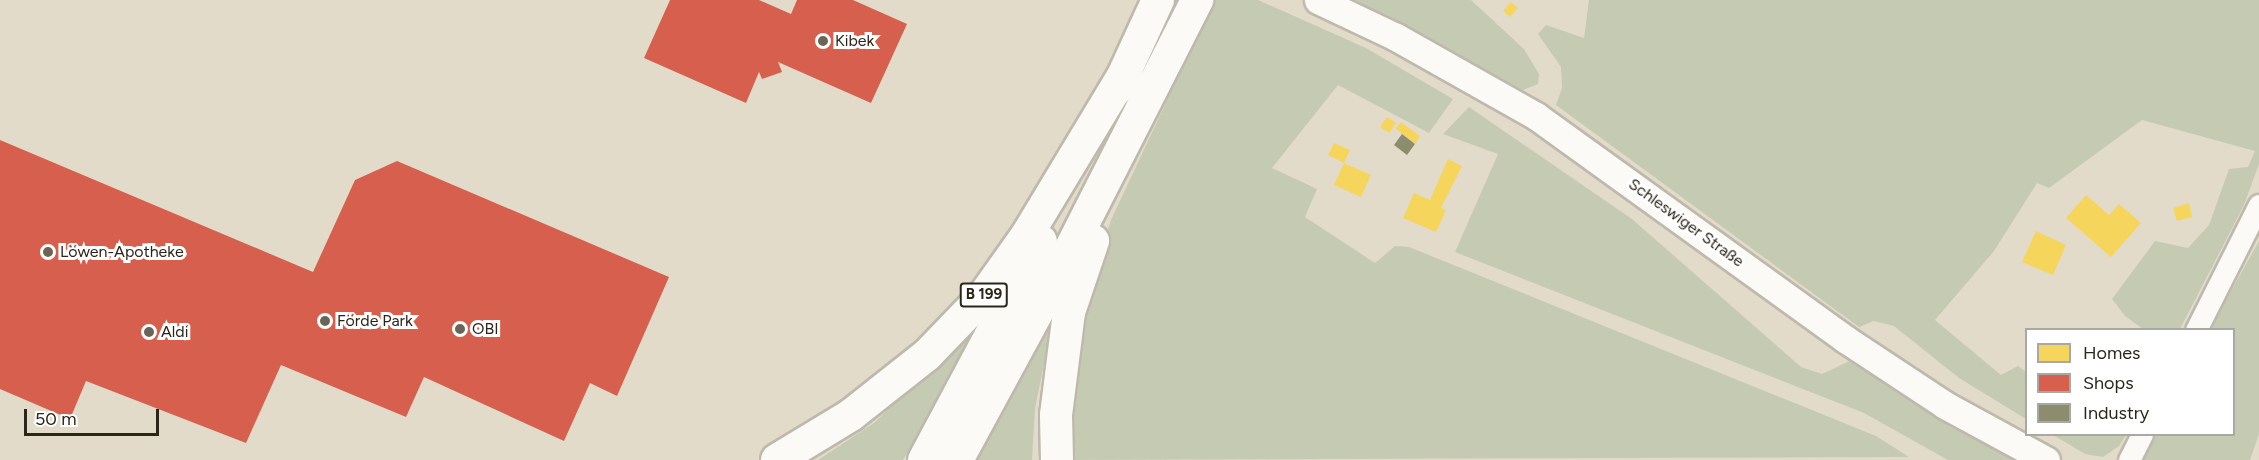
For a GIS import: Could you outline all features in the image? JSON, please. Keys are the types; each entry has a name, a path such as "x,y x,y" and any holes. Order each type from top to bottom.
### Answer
{"highway":[{"name":"B 199","path":"777,460 851,415 927,355 983,297 1026,235 1126,71 1158,0"},
{"path":"957,460 1158,81 1197,0"},
{"path":"924,460 1029,266 1126,71"},
{"path":"1057,460 1056,415 1069,312 1097,231 1158,81"}],"main road":[{"name":"Schleswiger Straße","path":"1318,0 1396,37 1536,116 1845,339 1945,405 2046,460"}],"street":[{"path":"2197,328 2259,205"},
{"path":"2129,460 2141,436"}],"green space":[{"path":"1214,0 1258,0 1366,48 1453,99 1429,133 1338,85 1272,168 1317,189 1305,217 1375,263 1395,246 1409,247 1876,436 1909,457 1068,460 1070,378 1080,314 1111,220"},
{"path":"1354,0 1471,0 1524,49 1539,74 1538,84 1523,90"},
{"path":"1589,0 2259,0 2259,164 2244,205 2181,328 2142,328 2125,316 2112,299 2155,241 2188,248 2209,225 2229,169 2248,167 2255,151 2142,120 2049,188 2037,183 1994,251 1935,320 2001,375 2018,366 2025,371 2025,418 1959,378 1894,326 1874,321 1859,327 1556,105 1562,88 1561,67 1538,34 1546,25 1584,38"},
{"path":"1469,107 1632,219 1801,367 1822,374 1854,359 2015,460 1948,460 1864,413 1455,252 1498,154 1443,134"},
{"path":"2259,241 2259,434 2250,460 2142,460 2151,436 2235,436 2235,328 2211,328"},
{"path":"1055,311 1035,408 1032,460 974,460"},
{"path":"984,319 903,460 818,460 874,423"},
{"path":"2055,436 2125,436 2119,446 2103,457 2085,454"}],"building: Homes":[{"path":"1511,2 1518,8 1510,17 1503,11"},
{"path":"1387,117 1396,123 1389,133 1380,127"},
{"path":"1401,122 1420,136 1415,144 1396,129"},
{"path":"1334,143 1350,150 1344,163 1328,155"},
{"path":"1448,159 1462,166 1441,208 1446,210 1436,232 1403,218 1414,193 1430,200"},
{"path":"1344,163 1371,175 1361,197 1334,185"},
{"path":"2086,195 2109,215 2119,204 2141,223 2111,257 2066,218"},
{"path":"2189,203 2192,217 2177,221 2173,208"},
{"path":"2036,231 2066,245 2053,275 2022,262"}],"building: Shops":[{"path":"670,0 759,0 791,14 797,0 853,0 907,24 871,103 778,62 782,72 762,79 759,72 746,103 644,58"},
{"name":"Förde Park","path":"0,140 313,272 355,180 397,161 669,277 617,396 590,383 564,441 424,377 406,417 281,365 246,443 86,381 70,419 0,389"}],"building: Industry":[{"path":"1402,134 1415,144 1407,155 1394,145"}],"place":[{"name":"Kibek","path":"823,41"},
{"name":"Löwen-Apotheke","path":"48,252"},
{"name":"Förde Park","path":"325,321"},
{"name":"OBI","path":"460,329"},
{"name":"Aldi","path":"149,332"}]}
